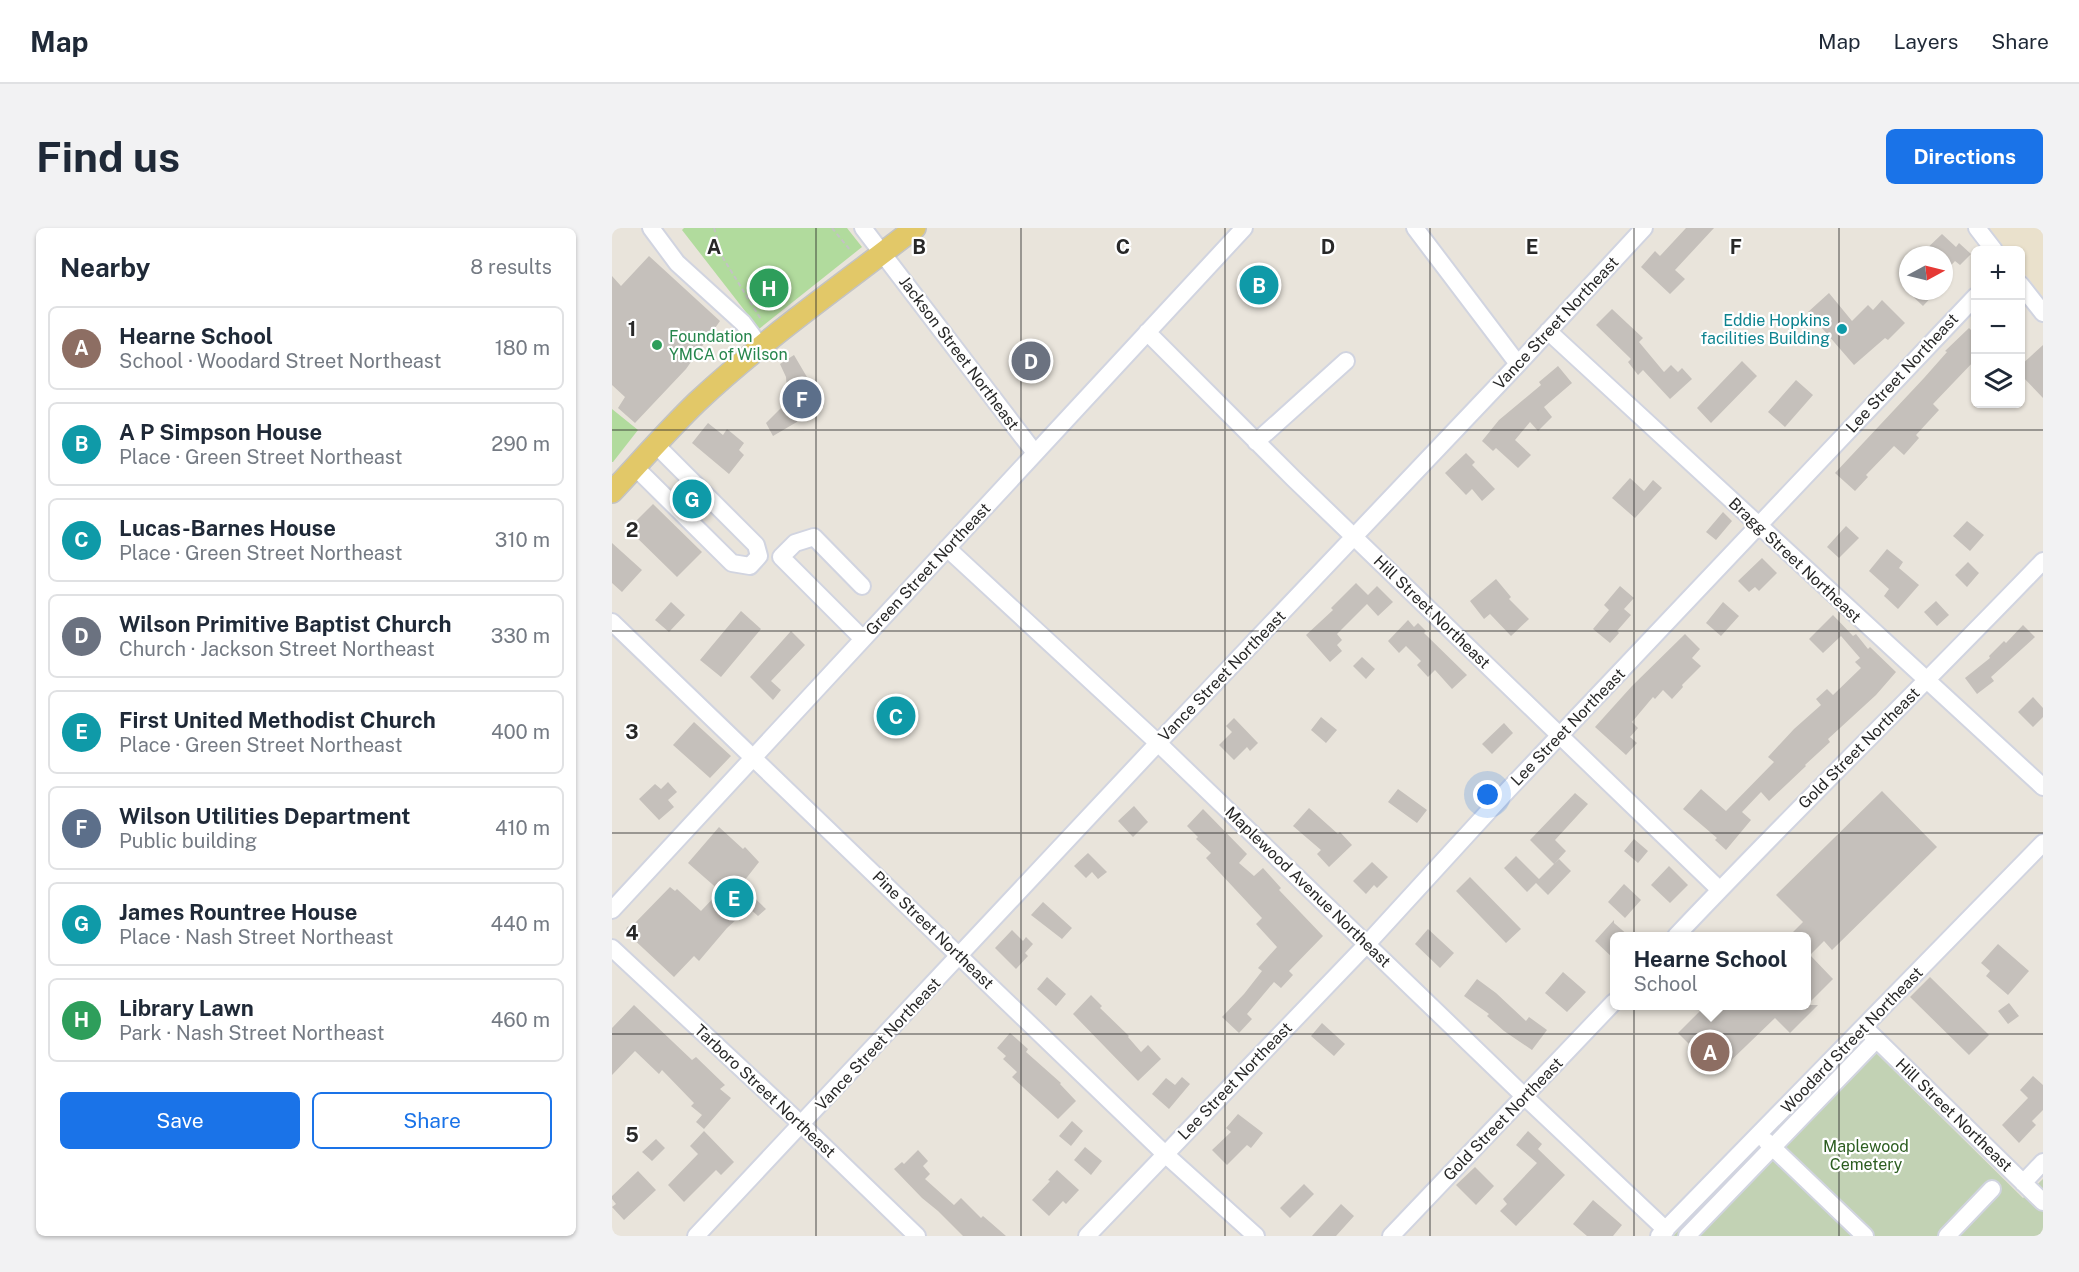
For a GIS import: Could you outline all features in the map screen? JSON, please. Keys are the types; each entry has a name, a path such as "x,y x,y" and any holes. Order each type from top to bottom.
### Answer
{"main road":[{"path":"612,492 698,401 761,347 915,228"}],"street":[{"path":"651,228 677,262 743,323 761,347"},
{"name":"Jackson Street Northeast","path":"863,228 1035,453"},
{"name":"Green Street Northeast","path":"612,910 1244,228"},
{"path":"1415,228 1518,364"},
{"name":"Vance Street Northeast","path":"696,1236 1644,228"},
{"path":"1977,228 1991,246"},
{"path":"2025,290 2043,313"},
{"name":"Lee Street Northeast","path":"1086,1236 1367,944 1508,789 1972,300"},
{"name":"Bragg Street Northeast","path":"1548,331 2043,787"},
{"name":"Hill Street Northeast","path":"1147,332 1256,442 1720,890"},
{"path":"1256,442 1347,361"},
{"path":"655,444 756,545 759,556"},
{"path":"635,467 732,563 750,566 759,556"},
{"path":"781,557 795,543 814,537 862,586"},
{"name":"Maplewood Avenue Northeast","path":"947,548 1158,743 1524,1096 1662,1233"},
{"path":"759,556 781,557 863,639"},
{"name":"Gold Street Northeast","path":"1680,932 1824,782 2043,561"},
{"name":"Pine Street Northeast","path":"612,622 1165,1154 1256,1236"},
{"name":"Woodard Street Northeast","path":"1662,1233 2043,843"},
{"name":"Tarboro Street Northeast","path":"612,948 916,1236"},
{"name":"Gold Street Northeast","path":"1391,1236 1610,1006"},
{"name":"Hill Street Northeast","path":"1864,1028 2043,1202"},
{"path":"1687,1236 1876,1040"},
{"path":"1759,1134 1865,1236"},
{"path":"2023,1183 2043,1162"},
{"path":"2023,1183 2043,1181"},
{"path":"1947,1236 1992,1189"}],"path":[{"path":"714,228 723,258 762,321"},
{"path":"832,228 851,251"}],"shaded area":[{"path":"1988,228 2043,228 2043,297 2025,274 2025,246 2003,246"}],"green space":[{"path":"684,228 847,228 862,247 759,329 682,230"},
{"path":"612,409 638,430 613,462 612,462"},
{"name":"Maplewood Cemetery","path":"1865,1042 2023,1198 2043,1179 2043,1236 1673,1236"}],"building":[{"path":"1686,228 1714,228 1675,270 1685,279 1670,294 1641,267 1655,251 1660,256"},
{"path":"1942,234 1956,247 1959,243 1971,254 1960,265 1955,261 1953,263 1953,246 1929,246"},
{"name":"Foundation YMCA of Wilson","path":"649,256 720,321 686,369 635,423 618,408 625,397 612,385 612,276 621,286"},
{"name":"Eddie Hopkins facilities Building","path":"1829,293 1852,321 1868,305 1873,310 1882,300 1905,323 1888,340 1885,338 1854,365 1808,312"},
{"path":"1917,300 1929,300 1923,306"},
{"path":"1612,309 1643,338 1639,342 1664,372 1671,365 1678,372 1682,368 1692,379 1670,399 1643,370 1638,375 1628,362 1631,359 1596,325"},
{"path":"1969,328 1971,330 1971,364 1933,404 1939,410 1916,435 1919,438 1904,455 1894,446 1866,475 1868,477 1855,491 1835,473 1924,378 1947,352 1945,351"},
{"path":"2043,345 2043,398 2025,379 2025,361"},
{"path":"794,355 824,406 773,436 766,423 783,406 787,391 786,377 780,364"},
{"path":"1742,361 1757,376 1711,423 1697,408"},
{"path":"1558,366 1572,383 1544,407 1552,417 1538,431 1530,422 1515,440 1531,455 1518,468 1496,448 1493,451 1482,441 1499,420 1541,385 1539,382"},
{"path":"1796,380 1813,395 1785,427 1768,412"},
{"path":"708,423 723,435 727,429 744,443 739,450 744,455 729,474 692,443"},
{"path":"1466,453 1475,462 1472,465 1495,489 1482,501 1472,489 1466,495 1445,473"},
{"path":"1630,478 1644,491 1653,480 1662,488 1635,518 1612,498"},
{"path":"653,504 702,552 677,577 628,529"},
{"path":"1723,512 1732,521 1716,540 1706,532"},
{"path":"1967,521 1984,535 1970,551 1953,536"},
{"path":"1846,526 1859,538 1839,558 1827,547"},
{"path":"612,543 642,570 622,592 612,583"},
{"path":"1887,549 1903,562 1899,568 1919,585 1898,609 1884,596 1889,589 1869,571"},
{"path":"1762,558 1777,573 1759,591 1755,587 1749,592 1738,581"},
{"path":"1968,562 1979,573 1967,587 1955,575"},
{"path":"1496,579 1511,597 1509,599 1529,619 1511,636 1490,614 1484,619 1470,601"},
{"path":"1356,583 1368,595 1377,586 1393,602 1378,616 1367,604 1337,634 1342,640 1337,645 1342,651 1330,662 1306,635 1333,610 1331,608"},
{"path":"1620,586 1634,598 1624,609 1631,615 1610,643 1593,629 1609,610 1604,605"},
{"path":"1936,601 1949,615 1937,626 1924,612"},
{"path":"671,602 685,615 669,632 655,620"},
{"path":"1723,602 1739,616 1721,636 1706,623"},
{"path":"741,611 761,629 721,677 700,660"},
{"path":"1833,615 1853,636 1856,634 1868,649 1870,647 1896,672 1876,695 1828,739 1830,742 1769,801 1761,792 1742,812 1751,820 1726,850 1715,840 1717,838 1683,809 1701,789 1726,811 1774,762 1768,757 1821,705 1816,699 1827,689 1833,695 1861,668 1855,662 1860,658 1841,636 1823,653 1809,639"},
{"path":"1408,620 1414,627 1418,623 1426,631 1424,633 1467,675 1452,689 1435,670 1428,677 1417,665 1421,661 1406,646 1399,653 1388,641"},
{"path":"2023,625 2035,637 1991,677 1994,681 1977,694 1965,678 1990,658 1989,656 2004,641 2006,643"},
{"path":"791,631 805,645 771,681 781,690 773,700 750,677"},
{"path":"1685,634 1700,649 1692,658 1701,666 1672,699 1663,690 1655,699 1653,697 1632,722 1638,728 1630,737 1637,743 1626,755 1595,727 1632,686"},
{"path":"1362,657 1375,669 1366,679 1353,666"},
{"path":"2033,697 2043,708 2043,717 2033,727 2018,712"},
{"path":"1321,717 1337,730 1326,743 1311,730"},
{"path":"1234,718 1258,743 1250,751 1247,747 1234,760 1219,745 1232,732 1226,726"},
{"path":"694,722 731,756 710,778 673,745"},
{"path":"1504,723 1513,733 1492,754 1482,744"},
{"path":"668,782 677,792 668,800 674,807 659,820 639,799 655,784 661,789"},
{"path":"1398,789 1427,810 1417,823 1388,802"},
{"path":"1882,791 1937,847 1832,950 1824,941 1811,954 1811,932 1793,932 1803,922 1776,895"},
{"path":"1575,793 1588,804 1555,840 1566,851 1554,864 1530,840"},
{"path":"1134,806 1148,822 1133,837 1118,821"},
{"path":"1309,808 1338,834 1340,832 1352,845 1329,867 1317,854 1321,850 1293,826"},
{"path":"1203,809 1247,854 1239,863 1254,876 1263,868 1281,888 1279,890 1323,936 1289,971 1293,975 1281,988 1274,982 1247,1014 1252,1019 1239,1033 1222,1017 1244,994 1262,971 1258,968 1277,947 1256,924 1262,918 1206,858 1211,853 1196,839 1198,837 1187,826"},
{"path":"719,827 743,849 745,847 759,862 741,885 766,909 758,916 749,908 727,928 699,961 694,956 674,977 626,930 670,887 675,891 677,889 701,911 720,891 688,863"},
{"path":"1634,839 1648,851 1638,863 1624,851"},
{"path":"1088,853 1107,872 1098,879 1092,872 1086,878 1074,866"},
{"path":"1516,856 1539,879 1559,859 1571,871 1548,895 1536,883 1527,892 1504,868"},
{"path":"1372,862 1388,877 1377,888 1374,885 1366,894 1353,881"},
{"path":"1669,866 1688,885 1670,903 1651,885"},
{"path":"1470,877 1521,929 1506,943 1456,891"},
{"path":"1624,884 1641,900 1625,918 1608,902"},
{"path":"1043,902 1072,928 1062,939 1031,915"},
{"path":"1614,920 1614,923 1624,932 1610,932 1610,955 1595,941"},
{"path":"1428,929 1454,953 1440,968 1415,944"},
{"path":"1012,930 1023,941 1026,937 1033,944 1025,953 1028,956 1016,969 995,948"},
{"path":"1998,944 2029,971 2008,995 1986,976 1990,971 1981,963"},
{"path":"1811,956 1833,979 1811,1001"},
{"path":"1563,972 1586,992 1567,1012 1545,993"},
{"path":"1047,977 1066,994 1056,1006 1037,989"},
{"path":"1930,977 1989,1035 1969,1055 1910,997"},
{"path":"1477,979 1526,1021 1529,1017 1547,1030 1532,1050 1504,1031 1487,1016 1489,1014 1464,996"},
{"path":"1091,995 1102,1006 1100,1008 1129,1036 1141,1052 1148,1045 1161,1059 1138,1081 1073,1014"},
{"path":"2009,1003 2019,1016 2008,1024 1998,1011"},
{"path":"634,1005 692,1060 696,1057 725,1085 720,1089 731,1098 704,1129 696,1122 702,1115 691,1106 694,1103 662,1070 659,1074 635,1051 612,1075 612,1028"},
{"path":"1811,1005 1818,1005 1790,1033 1775,1018 1718,1073 1678,1033 1701,1010 1811,1010"},
{"path":"1322,1023 1345,1044 1334,1056 1311,1036"},
{"path":"1010,1033 1076,1101 1058,1119 1012,1077 1017,1072 1003,1059 1006,1056 997,1048"},
{"path":"2033,1076 2043,1085 2043,1110 2032,1121 2036,1125 2019,1143 2002,1125 2028,1098 2020,1090"},
{"path":"1182,1077 1190,1084 1169,1109 1152,1094 1166,1078 1175,1085"},
{"path":"1238,1114 1263,1133 1251,1148 1247,1145 1227,1165 1212,1150 1231,1132 1226,1128"},
{"path":"1072,1121 1083,1131 1071,1146 1059,1136"},
{"path":"704,1131 734,1162 721,1175 716,1170 684,1202 668,1185 698,1154 690,1146"},
{"path":"1528,1131 1542,1144 1538,1149 1565,1175 1516,1226 1500,1211 1507,1204 1503,1199 1537,1163 1516,1145"},
{"path":"656,1139 665,1148 652,1161 642,1152"},
{"path":"1085,1147 1102,1161 1091,1175 1074,1160"},
{"path":"918,1150 928,1161 923,1166 930,1174 925,1179 954,1205 961,1198 981,1218 983,1216 1006,1236 963,1236 922,1198 894,1169 902,1162 904,1164"},
{"path":"1475,1167 1494,1186 1476,1205 1456,1185"},
{"path":"1057,1170 1079,1190 1066,1204 1063,1201 1049,1216 1032,1200"},
{"path":"638,1171 656,1190 624,1220 612,1207 616,1204 612,1196"},
{"path":"1304,1184 1314,1194 1290,1218 1280,1208"},
{"path":"1593,1200 1622,1225 1613,1236 1587,1236 1573,1224"},
{"path":"1341,1204 1354,1216 1336,1236 1312,1236"}],"place":[{"name":"A P Simpson House","path":"1259,285"},
{"name":"Library Lawn","path":"769,288"},
{"name":"Eddie Hopkins facilities Building","path":"1842,329"},
{"name":"Foundation YMCA of Wilson","path":"657,345"},
{"name":"Wilson Primitive Baptist Church","path":"1031,361"},
{"name":"Wilson Utilities Department","path":"802,399"},
{"name":"James Rountree House","path":"692,499"},
{"name":"Lucas-Barnes House","path":"896,716"},
{"name":"First United Methodist Church","path":"734,898"},
{"name":"Hearne School","path":"1710,1052"}]}
